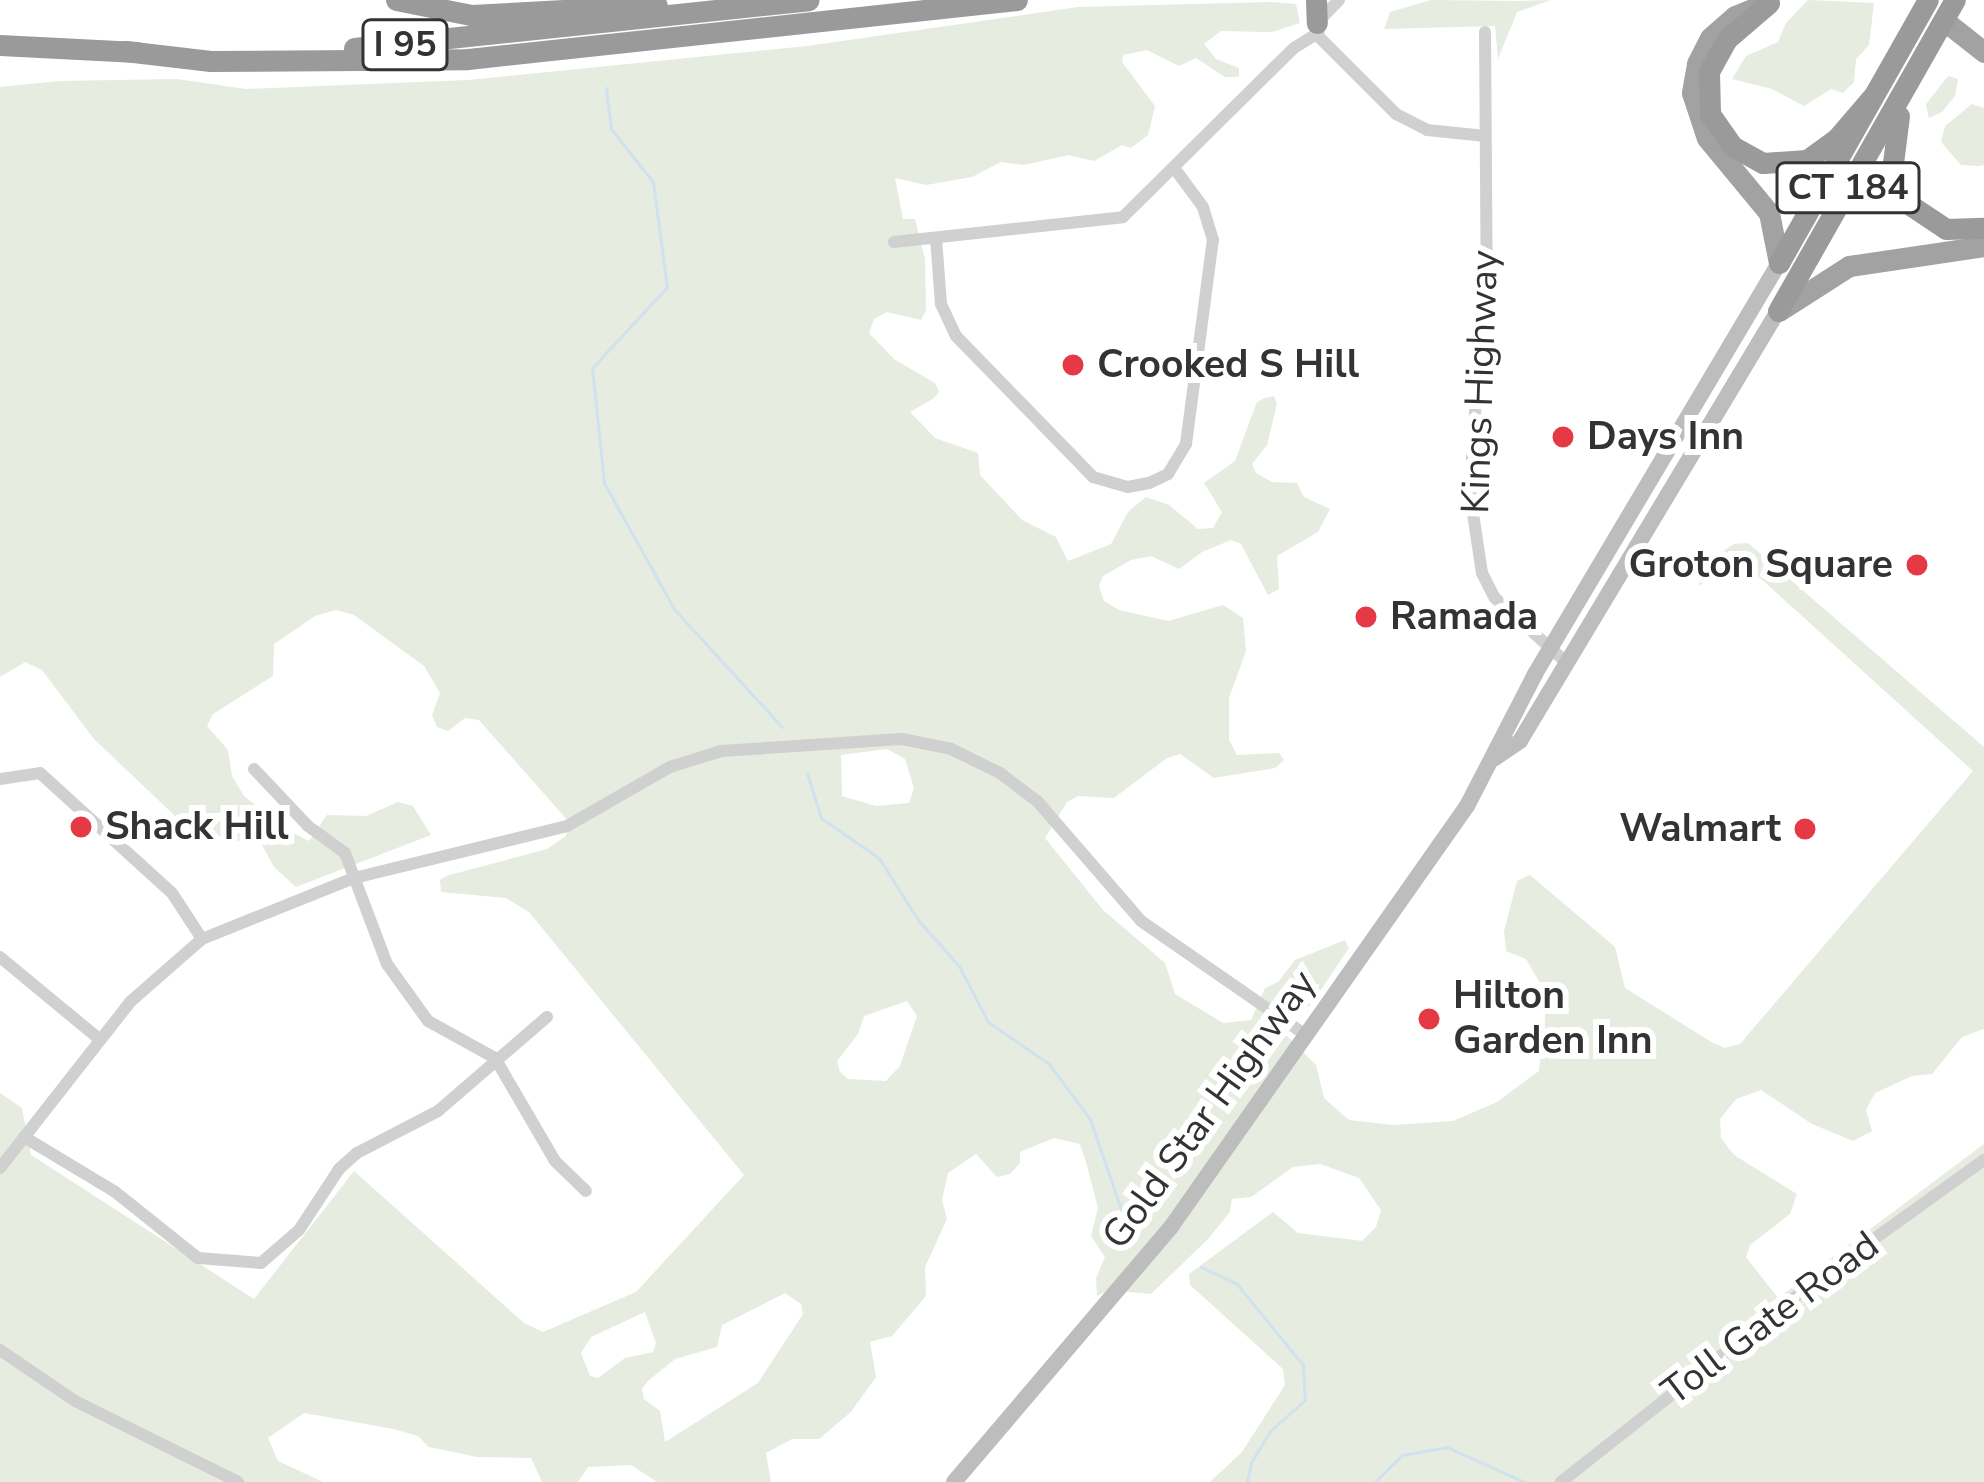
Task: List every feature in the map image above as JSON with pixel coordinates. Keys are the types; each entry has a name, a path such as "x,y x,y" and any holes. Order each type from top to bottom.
{"highway":[{"path":"396,0 471,15 706,0"},
{"name":"I 95","path":"0,45 125,52 377,47 808,0"},
{"path":"125,52 210,61 469,59 1017,0"},
{"path":"1316,0 1317,28"},
{"name":"CT 184","path":"1779,263 1928,0"},
{"path":"1954,0 1922,58 1893,139 1900,190 1916,213 1936,226 1960,232 1984,228"},
{"path":"1771,1 1727,39 1709,72 1709,110 1732,146 1763,163 1802,162 1838,138 1874,96"},
{"path":"1771,1 1738,15 1710,38 1698,60 1692,92 1705,134 1768,210 1779,263"},
{"path":"1951,26 1984,52"},
{"name":"CT 184","path":"1778,311 1922,58"},
{"path":"1778,311 1849,266 1984,246"}],"main road":[{"name":"Gold Star Highway","path":"1496,758 1498,741 1549,650 1779,263"},
{"name":"Gold Star Highway","path":"954,1482 1171,1227 1496,758 1520,741 1778,311"}],"street":[{"path":"894,242 1106,222 1136,208 1317,28 1339,0"},
{"path":"1317,28 1412,126 1486,136"},
{"name":"Kings Highway","path":"1485,32 1487,305 1472,440 1472,507 1490,589 1568,664"},
{"path":"936,238 941,304 956,336 1093,477 1128,487 1149,483 1168,474 1186,444 1213,240 1203,207 1174,170"},
{"path":"0,1168 99,1040 145,988 202,939 353,878 567,826 670,767 721,751 902,740 951,749 1000,773 1038,802 1141,921 1307,1036"},
{"path":"254,770 308,826 345,853 387,964 428,1021 495,1058 555,1160 586,1191"},
{"path":"0,779 40,773 172,893 202,939"},
{"path":"0,957 99,1040"},
{"path":"24,1138 114,1191 198,1258 261,1263 299,1230 339,1169 357,1153 438,1111 547,1017"},
{"name":"Toll Gate Road","path":"1561,1482 1810,1285 1984,1160"},
{"path":"0,1350 75,1401 238,1482"}],"shaded area":[{"path":"1431,0 1551,0 1517,12 1498,59 1495,26 1384,29 1390,12"},
{"path":"1808,0 1874,3 1869,45 1856,59 1854,82 1843,93 1831,89 1804,106 1772,89 1732,79 1746,56 1778,42 1786,23"},
{"path":"1271,2 1296,4 1300,23 1272,32 1221,31 1204,44 1216,59 1239,68 1239,77 1225,77 1196,58 1179,66 1147,50 1123,55 1122,62 1155,106 1148,135 1131,148 1122,145 1094,161 1069,155 1024,165 1001,162 972,177 926,185 895,178 903,219 915,219 925,259 926,311 921,320 887,312 874,319 869,333 894,359 935,383 939,392 934,398 910,412 935,438 978,453 980,475 1022,520 1056,537 1068,561 1111,544 1128,512 1146,497 1169,505 1198,529 1213,528 1222,512 1204,483 1235,461 1257,402 1274,396 1277,404 1267,445 1252,464 1256,473 1272,482 1297,483 1304,497 1330,509 1318,532 1277,556 1279,589 1268,595 1241,544 1231,540 1202,552 1179,569 1151,556 1131,560 1103,576 1099,586 1104,601 1119,610 1168,621 1223,605 1243,618 1246,651 1229,698 1229,740 1237,755 1279,753 1284,760 1275,768 1214,778 1180,754 1167,758 1114,798 1078,796 1067,802 1045,838 1103,910 1165,963 1175,994 1223,1023 1251,1020 1265,988 1278,982 1295,960 1345,940 1349,948 1310,1006 1258,1020 1258,1028 1259,1035 1287,1036 1316,1065 1324,1098 1349,1120 1393,1125 1453,1121 1497,1102 1539,1071 1545,1015 1540,983 1526,959 1506,951 1504,931 1517,881 1530,875 1615,947 1625,988 1713,1043 1725,1048 1740,1044 1973,771 1748,567 1732,563 1699,586 1701,573 1717,555 1734,544 1748,543 1984,747 1984,1029 1962,1037 1932,1074 1912,1076 1875,1093 1866,1110 1872,1131 1853,1141 1812,1124 1761,1090 1736,1099 1720,1119 1721,1138 1734,1155 1797,1194 1790,1214 1750,1245 1746,1257 1778,1298 1984,1144 1984,1482 1210,1482 1242,1452 1285,1385 1283,1369 1190,1285 1189,1274 1273,1212 1298,1233 1362,1241 1376,1227 1381,1210 1359,1178 1320,1164 1293,1167 1251,1197 1232,1199 1230,1212 1208,1239 1151,1294 1109,1290 1097,1296 1096,1278 1105,1257 1091,1236 1098,1208 1086,1162 1080,1144 1054,1138 1020,1152 1020,1163 1010,1174 997,1177 976,1154 948,1173 942,1200 947,1219 925,1267 926,1296 892,1336 870,1342 876,1377 851,1412 819,1439 792,1439 766,1453 771,1482 657,1482 631,1465 588,1467 578,1482 542,1482 531,1458 477,1457 429,1447 418,1436 394,1429 304,1413 268,1438 278,1461 323,1482 0,1482 0,1093 22,1108 31,1155 254,1299 354,1171 524,1323 543,1332 636,1292 744,1175 529,912 506,898 441,892 440,880 446,876 547,849 566,836 569,822 479,720 465,718 448,731 437,727 432,715 440,693 424,666 354,615 336,610 315,616 274,644 273,676 213,714 207,726 228,750 232,776 244,796 283,828 309,841 327,815 366,816 398,802 413,806 431,835 296,887 274,867 257,836 227,844 194,834 94,739 42,670 25,662 0,677 0,87 177,79 246,89 468,80 807,46 1078,7","holes":["887,749 905,759 914,788 909,803 876,806 842,796 841,755","907,1001 917,1016 900,1066 886,1081 848,1079 840,1072 837,1061 858,1034 864,1016","785,1293 801,1304 803,1314 758,1383 665,1442 660,1411 644,1399 642,1389 675,1359 717,1347 722,1325","645,1312 656,1343 653,1352 625,1358 598,1378 590,1376 581,1353 591,1337"]},
{"path":"1948,76 1958,79 1955,96 1942,112 1929,118 1926,104"},
{"path":"1972,104 1984,108 1984,165 1979,166 1961,165 1941,142 1945,126"}],"waterway":[{"path":"606,88 611,129 653,182 667,287 592,368 604,483 674,609 782,727"},
{"path":"807,773 821,818 879,858 918,920 959,966 988,1022 1049,1064 1090,1119 1130,1236"},
{"path":"1201,1267 1236,1283 1303,1365 1305,1400 1270,1431 1251,1463 1247,1482"},
{"path":"1375,1482 1402,1455 1447,1447 1524,1482"}],"place":[{"name":"Crooked S Hill","path":"1073,365"},
{"name":"Days Inn","path":"1563,437"},
{"name":"Groton Square","path":"1917,565"},
{"name":"Ramada","path":"1366,617"},
{"name":"Shack Hill","path":"81,827"},
{"name":"Walmart","path":"1805,829"},
{"name":"Hilton Garden Inn","path":"1429,1019"}]}
